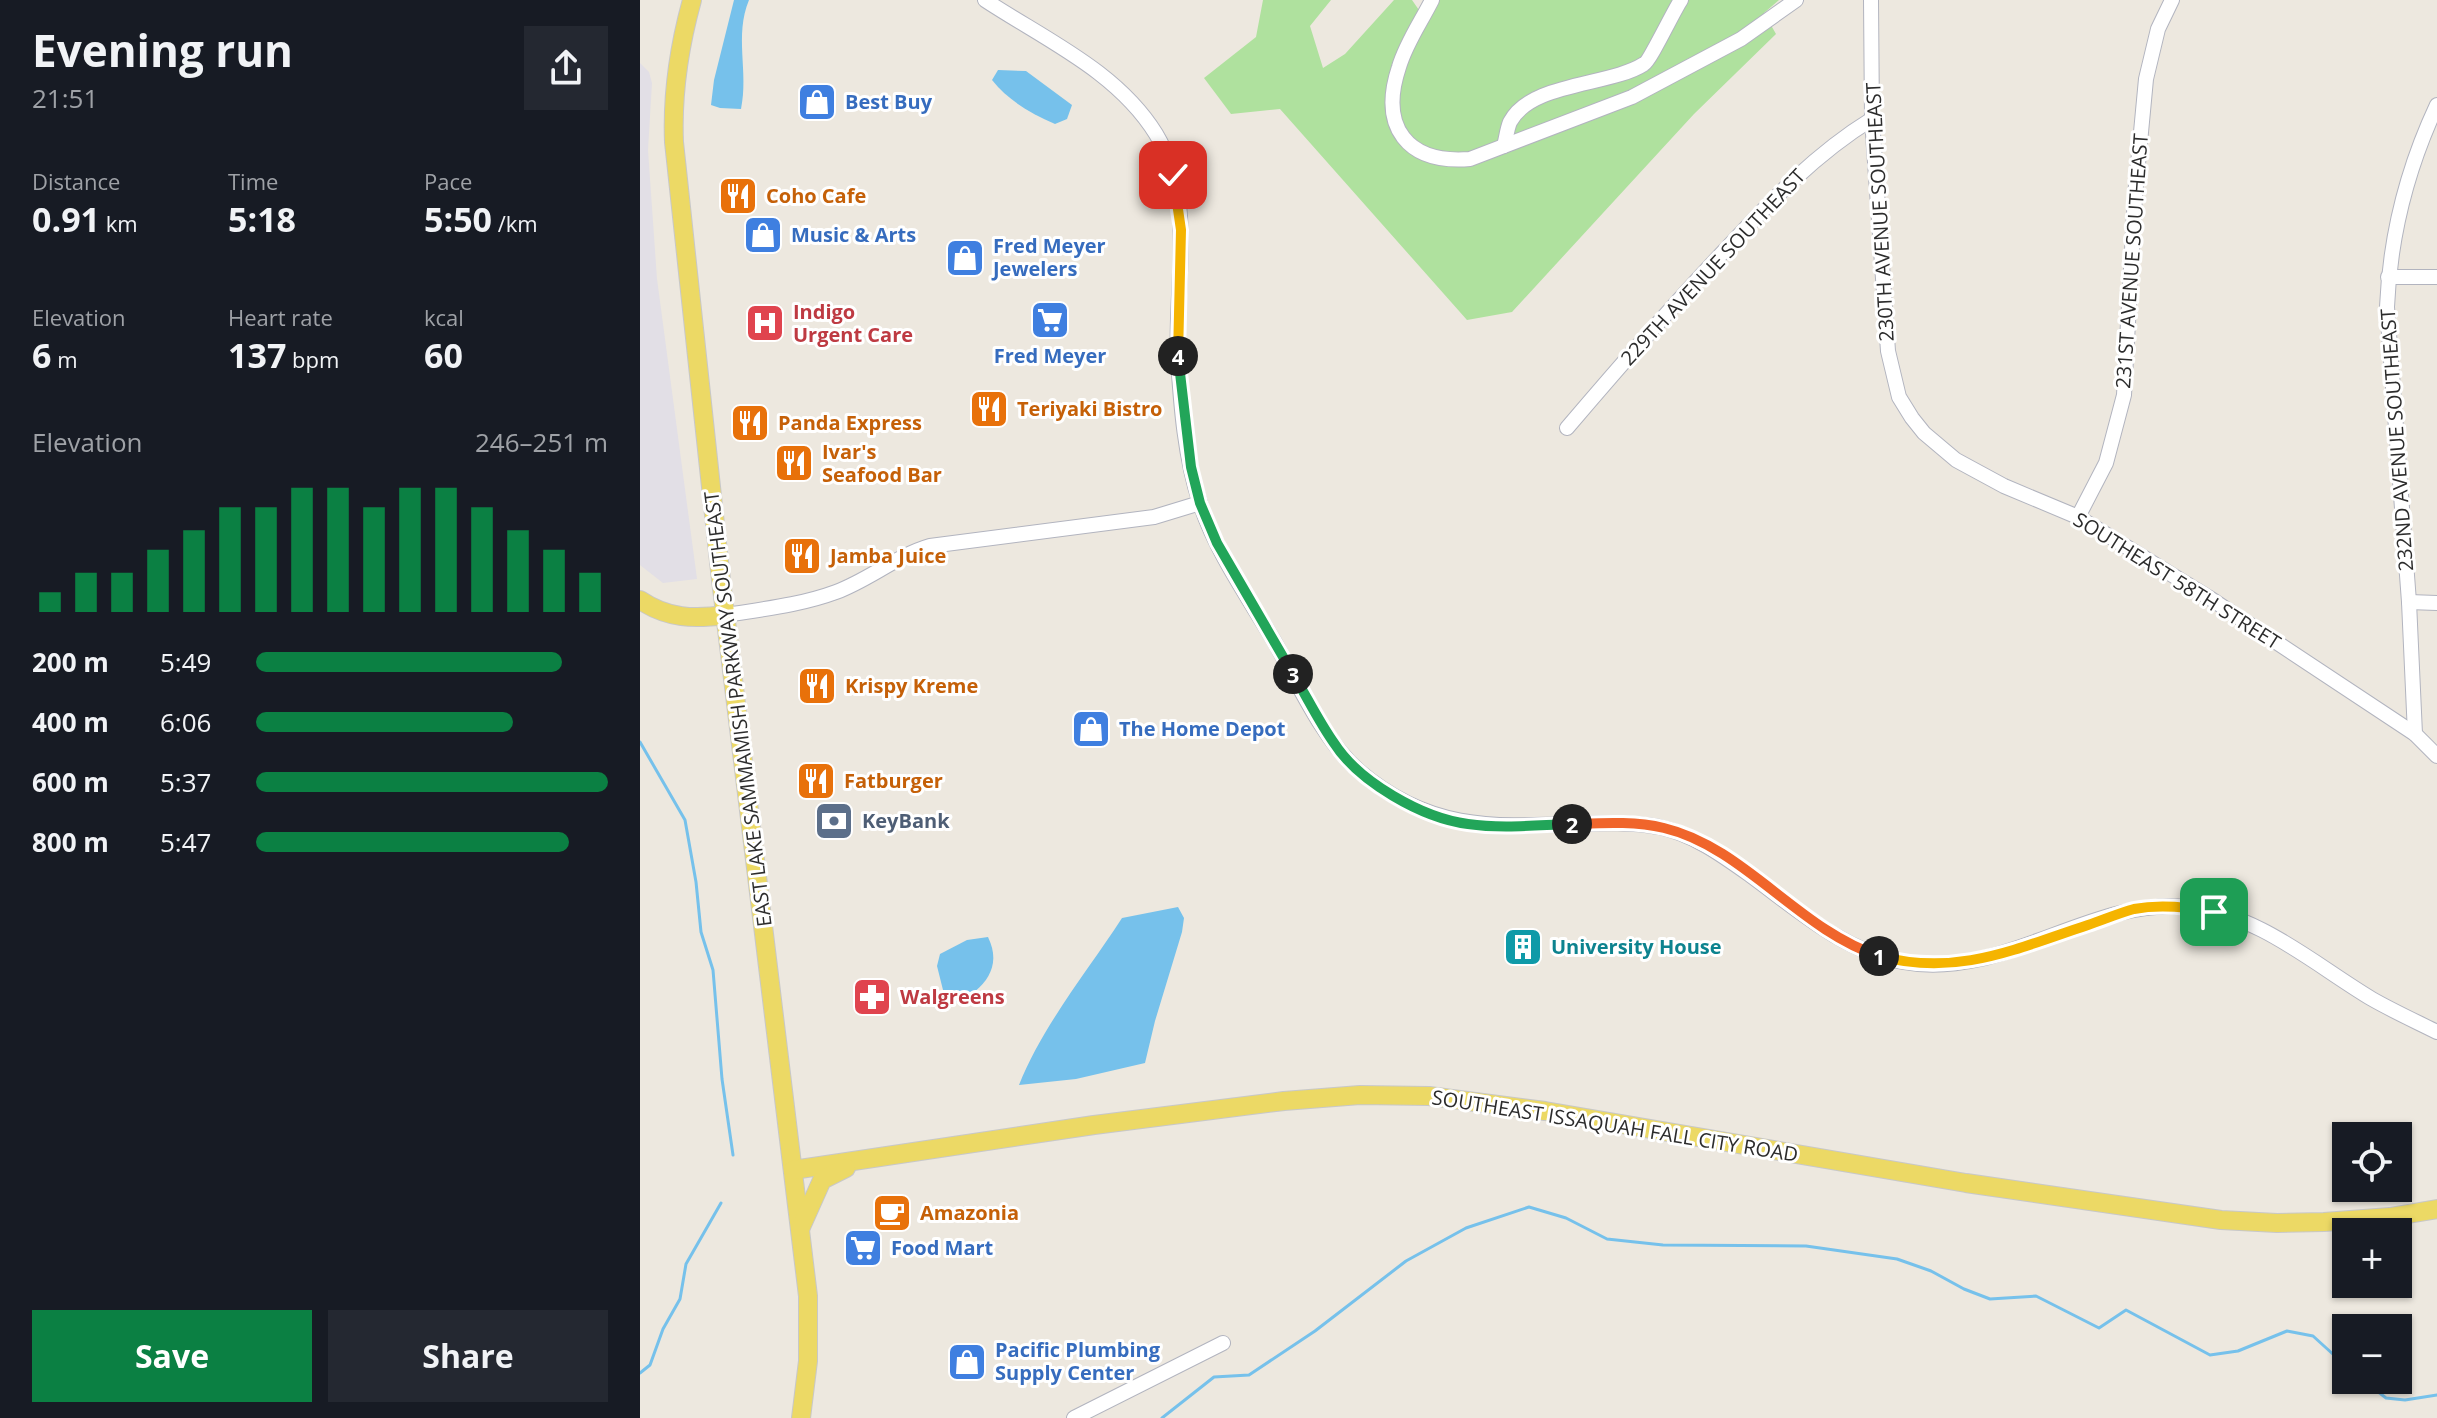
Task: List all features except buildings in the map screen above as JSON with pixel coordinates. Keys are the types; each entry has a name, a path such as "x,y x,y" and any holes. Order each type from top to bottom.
{"main road":[{"name":"EAST LAKE SAMMAMISH PARKWAY SOUTHEAST","path":"692,0 672,99 674,142 726,615 810,1318 801,1418"},
{"path":"640,600 675,616 695,619 726,615"},
{"name":"SOUTHEAST ISSAQUAH FALL CITY ROAD","path":"793,1170 1284,1101 1360,1095 1429,1096 1545,1111 1966,1183 2221,1220 2324,1222 2390,1217 2437,1209"},
{"path":"800,1230 822,1180 875,1157"}],"street":[{"path":"985,0 1106,78 1142,114 1167,157 1177,191 1181,230 1177,333 1180,385 1191,467 1200,503 1217,543 1334,745 1364,775 1394,796 1465,824 1500,827 1624,822 1684,834 1727,859 1838,939 1876,955 1904,962 1954,964 1983,959 2133,910 2171,906 2214,912 2276,937 2374,1000 2437,1032"},
{"path":"1432,0 1399,66 1393,98 1396,129 1415,148 1442,160 1470,159 1645,91 1741,39 1796,0"},
{"path":"1504,146 1511,122 1523,107 1569,86 1617,76 1647,63 1681,0"},
{"name":"230TH AVENUE SOUTHEAST","path":"1871,0 1872,119 1888,351 1899,397 1912,418"},
{"name":"231ST AVENUE SOUTHEAST","path":"2078,517 2106,463 2124,395 2135,196 2146,79 2158,29 2172,0"},
{"name":"232ND AVENUE SOUTHEAST","path":"2415,734 2409,602 2388,340 2388,277 2395,231 2410,170 2437,105"},
{"name":"229TH AVENUE SOUTHEAST","path":"1567,428 1652,329 1785,186 1836,143 1872,119"},
{"path":"2388,277 2437,277"},
{"name":"SOUTHEAST 58TH STREET","path":"1912,418 1941,448 1976,473 2078,517 2208,597 2415,734 2437,756"},
{"path":"726,615 812,600 839,592 904,556 930,546 1154,517 1200,503"},
{"path":"2409,602 2437,603"},
{"path":"1074,1418 1223,1343"}],"shaded area":[{"path":"640,63 649,72 652,83 648,150 657,279 697,579 663,583 640,565"}],"green space":[{"path":"1263,0 1331,0 1310,26 1323,68 1345,54 1394,0 1412,0 1421,13 1440,0 1779,0 1764,13 1776,34 1694,114 1512,312 1467,320 1280,109 1231,114 1204,78 1256,37"}],"water":[{"path":"734,0 749,0 743,27 741,109 711,105 714,80"},
{"path":"998,70 1026,71 1072,105 1067,119 1055,124 1020,106 992,80"},
{"path":"1178,907 1184,918 1182,932 1145,1063 1076,1079 1019,1085 1040,1041 1122,918"},
{"path":"988,937 992,948 992,968 983,984 958,1003 944,994 937,966 940,954 967,940"}],"waterway":[{"path":"640,742 685,820 701,932 713,970 722,1079 733,1155"},
{"path":"640,1373 650,1365 663,1329 680,1299 686,1264 721,1203"},
{"path":"1162,1418 1214,1377 1249,1375 1315,1331 1406,1261 1466,1228 1529,1207 1566,1218 1607,1239 1663,1245 1806,1246 1897,1259 1931,1271 1990,1299 2036,1296 2099,1328 2126,1310 2210,1355 2238,1351 2287,1331 2313,1336 2332,1353"},
{"path":"2381,1394 2386,1398 2405,1400 2437,1395"}],"place":[{"name":"Best Buy","path":"817,102"},
{"name":"Coho Cafe","path":"738,196"},
{"name":"Music & Arts","path":"763,235"},
{"name":"Fred Meyer Jewelers","path":"965,258"},
{"name":"Fred Meyer","path":"1050,320"},
{"name":"Indigo Urgent Care","path":"765,323"},
{"name":"Teriyaki Bistro","path":"989,409"},
{"name":"Panda Express","path":"750,423"},
{"name":"Ivar's Seafood Bar","path":"794,463"},
{"name":"Jamba Juice","path":"802,556"},
{"name":"Krispy Kreme","path":"817,686"},
{"name":"The Home Depot","path":"1091,729"},
{"name":"Fatburger","path":"816,781"},
{"name":"KeyBank","path":"834,821"},
{"name":"University House","path":"1523,947"},
{"name":"Walgreens","path":"872,997"},
{"name":"Amazonia","path":"892,1213"},
{"name":"Food Mart","path":"863,1248"},
{"name":"Pacific Plumbing Supply Center","path":"967,1362"}],"route":[{"path":"1173,175 1181,230 1177,333 1180,385 1191,467 1200,503 1217,543 1334,745 1364,775 1394,796 1465,824 1500,827 1624,822 1684,834 1727,859 1838,939 1876,955 1904,962 1954,964 1983,959 2133,910 2171,906 2214,912"}]}
